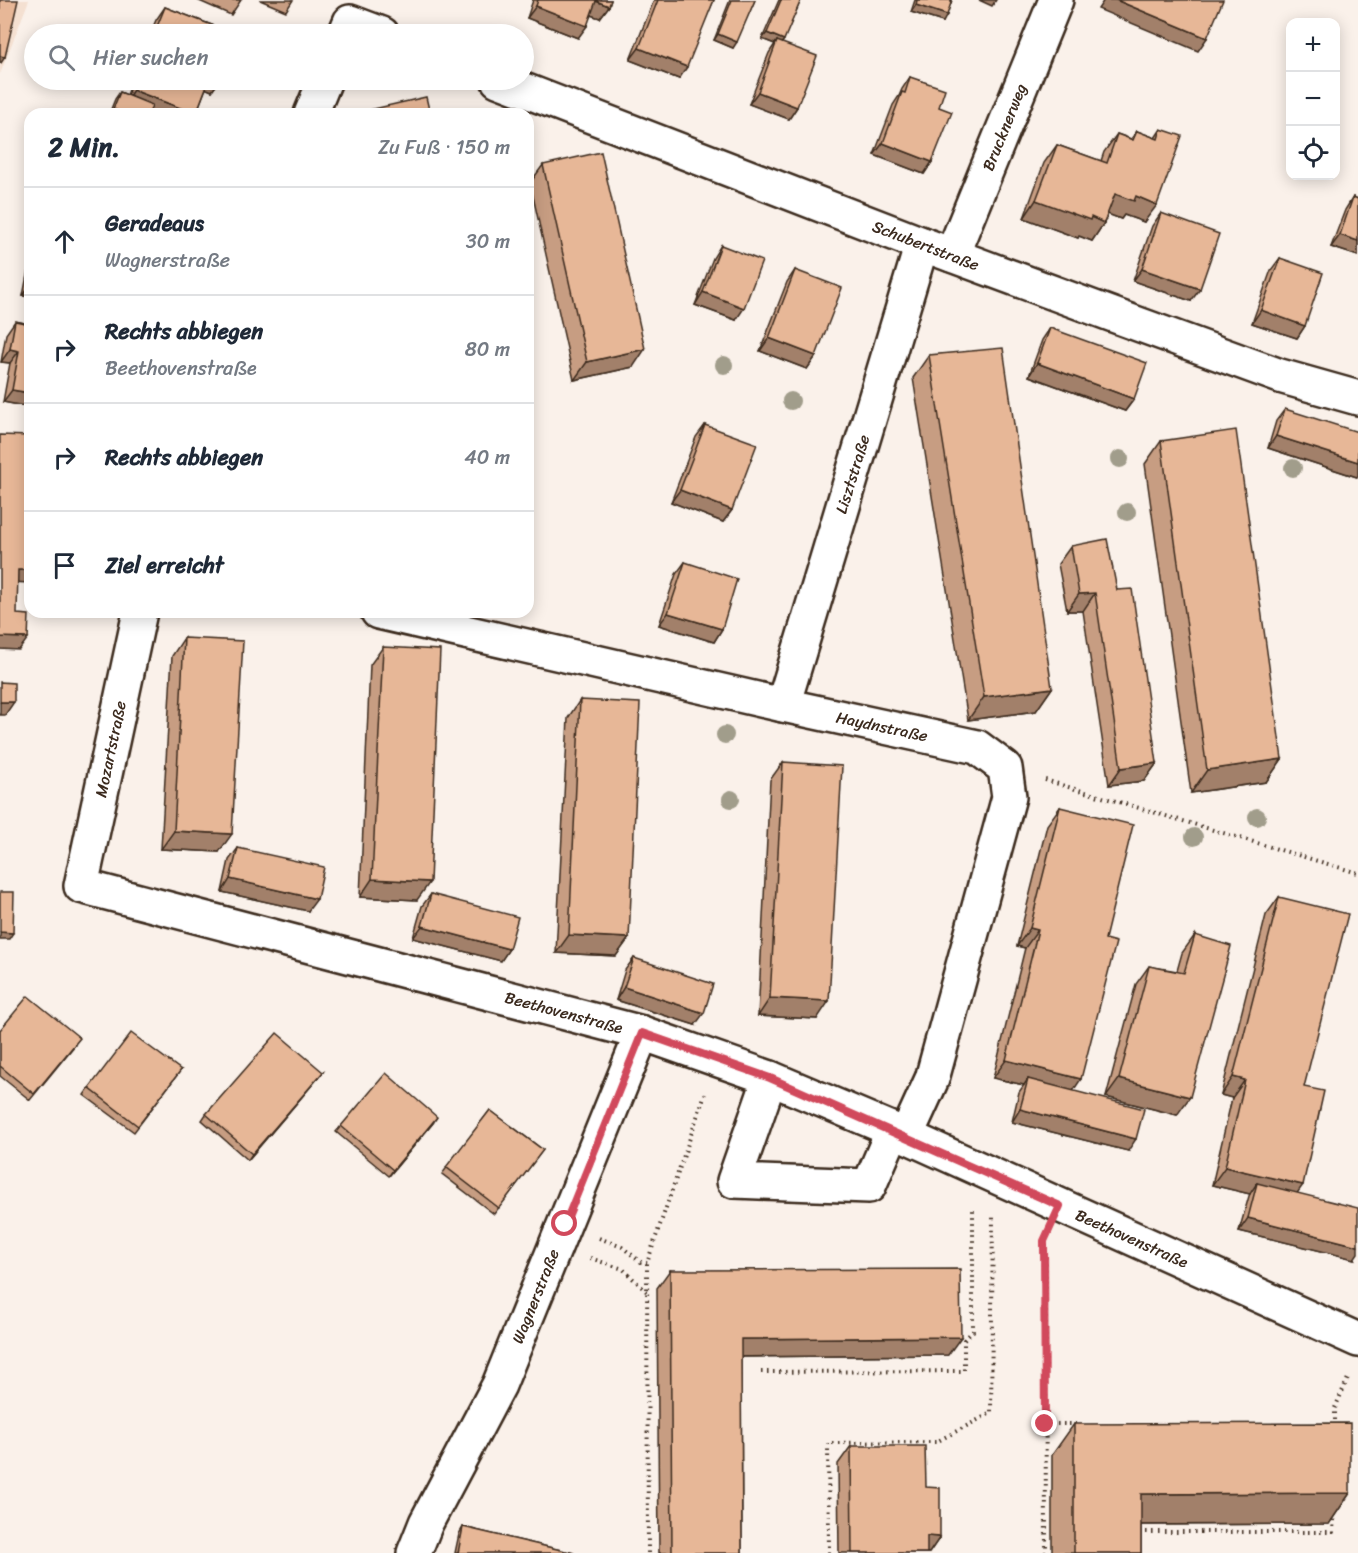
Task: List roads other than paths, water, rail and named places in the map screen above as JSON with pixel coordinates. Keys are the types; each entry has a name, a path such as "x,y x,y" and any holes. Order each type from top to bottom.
{"street":[{"name":"Brucknerweg","path":"952,255 1056,0"},
{"path":"314,108 322,90"},
{"name":"Schubertstraße","path":"524,90 922,244 1280,376 1358,398"},
{"name":"Lisztstraße","path":"783,705 922,244"},
{"name":"Mozartstraße","path":"81,886 139,618"},
{"name":"Haydnstraße","path":"404,618 977,747 1005,768 1009,797 932,1079 899,1133"},
{"name":"Beethovenstraße","path":"81,886 642,1033 770,1078 899,1133 1358,1340"},
{"name":"Wagnerstraße","path":"414,1553 426,1523 499,1385 642,1033"},
{"path":"770,1078 734,1181 869,1186 899,1133"}]}
